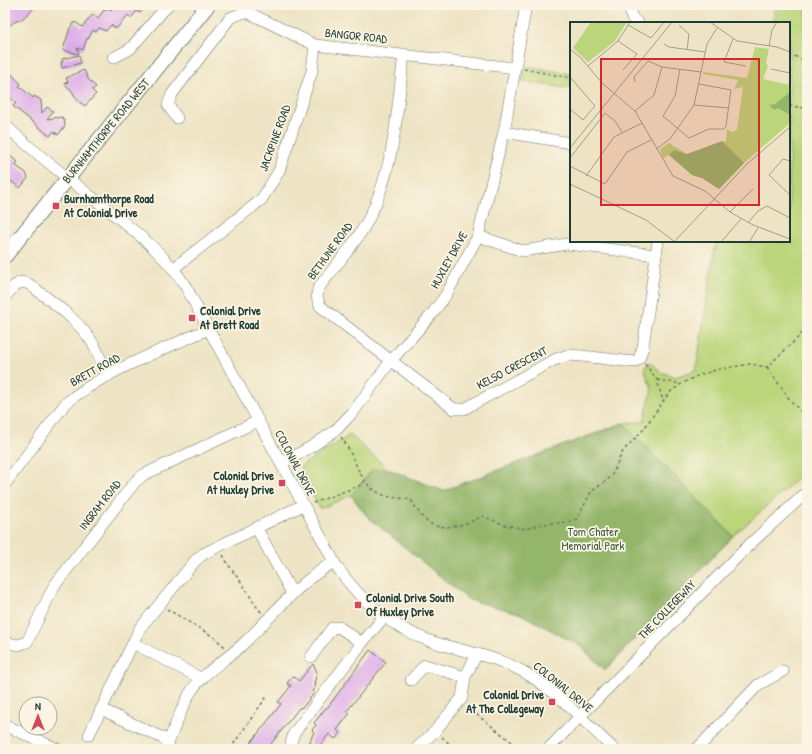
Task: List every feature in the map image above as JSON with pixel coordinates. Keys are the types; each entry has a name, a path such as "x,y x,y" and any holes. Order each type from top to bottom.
{"main road":[{"name":"BURNHAMTHORPE ROAD WEST","path":"5,256 208,5"}],"street":[{"path":"113,58 130,49 168,5"},
{"name":"HUXLEY DRIVE","path":"281,464 336,430 354,411 390,362 432,314 446,295 478,236 504,132 526,5"},
{"path":"631,5 630,15 636,22"},
{"name":"BANGOR ROAD","path":"177,118 168,105 172,94 230,18 242,13 249,13 315,45 404,54 514,68"},
{"name":"JACKPINE ROAD","path":"174,268 260,200 272,184 279,171 312,71 315,45"},
{"name":"BETHUNE ROAD","path":"390,362 320,306 317,297 318,289 349,250 368,221 382,191 392,148 404,54"},
{"name":"COLONIAL DRIVE","path":"5,125 130,228 174,268 334,562 356,592 384,617 418,636 508,664 533,678 581,717 614,749"},
{"path":"504,132 570,142"},
{"path":"478,236 523,251 567,244 656,255"},
{"path":"639,359 643,348 658,242"},
{"path":"5,297 14,286 21,282 29,284 74,319 94,346 108,376"},
{"name":"BRETT ROAD","path":"5,484 65,404 83,390 108,376 208,328"},
{"name":"KELSO CRESCENT","path":"390,362 454,409 464,409 554,360 568,355 634,362 639,359"},
{"name":"INGRAM ROAD","path":"5,642 18,646 27,642 54,586 135,482 143,475 258,421"},
{"name":"THE COLLEGEWAY","path":"548,749 750,544 807,492"},
{"path":"89,735 140,628 195,561 203,554 303,505"},
{"path":"257,528 292,593"},
{"path":"102,709 168,745 192,691 202,679 268,621 292,593 319,570 334,562"},
{"path":"291,743 294,733 362,643 384,617"},
{"path":"311,657 332,628 339,627 362,643"},
{"path":"133,643 202,679"},
{"path":"416,749 435,731 460,701 465,677 477,654"},
{"path":"411,680 425,665 465,677"},
{"path":"697,749 758,685 782,671"},
{"path":"5,725 58,749"}],"path":[{"path":"790,54 807,61"},
{"path":"514,68 570,78"},
{"path":"790,106 807,108"},
{"path":"767,367 807,329"},
{"path":"639,359 647,365 657,380 663,401"},
{"path":"336,430 349,447 364,482 386,496 411,500 419,514 432,524 443,526 468,524 483,516 505,525 525,529 542,524 569,522 577,519 591,492 611,477 623,451 643,430 669,393 680,384 698,375 720,369 750,364 767,367 790,400 807,418"},
{"path":"657,380 680,384"},
{"path":"303,505 316,503 359,486 364,482"},
{"path":"219,546 228,564 242,583 251,601 268,621"},
{"path":"159,604 185,621 214,637 232,654"},
{"path":"231,749 267,696"},
{"path":"460,701 521,749"},
{"path":"435,731 456,749"}],"green space":[{"name":"Tom Chater Memorial Park","path":"776,5 807,5 807,470 733,536 605,670 579,645 519,613 468,599 367,516 351,495 320,509 300,469 301,466 350,435 388,469 443,491 623,423 644,422 652,388 644,369 649,362 661,372 675,377 696,370 716,242 790,242 790,22 772,22"},
{"path":"525,66 570,74 570,89 522,81"},
{"path":"623,423 733,536 605,670 579,645 519,613 469,600 367,516 351,495 373,469 388,469 443,491"}],"building":[{"path":"5,5 37,5 22,19 14,22 5,29"},
{"path":"116,5 142,5 144,8 140,13 137,11 131,18 128,15 116,29 111,25 106,31 99,28 96,32 93,30 88,39 87,38 83,50 77,48 79,54 63,50 70,28 75,22 82,27 93,14 98,18 104,10 108,8 111,10"},
{"path":"79,55 81,63 62,68 62,59"},
{"path":"5,67 21,84 19,86 33,98 34,96 41,100 42,113 47,107 53,111 47,119 62,117 64,119 65,126 58,135 54,131 50,136 13,106 16,103 5,93"},
{"path":"84,70 88,79 96,87 92,90 96,94 85,106 78,101 65,83 68,82 66,78"},
{"path":"5,152 18,162 15,165 26,173 28,178 20,188 5,177"},
{"path":"370,650 386,662 347,711 350,713 337,730 341,733 335,739 329,734 317,749 313,749 310,741 314,732 312,730 316,725 314,723 328,707"},
{"path":"313,664 317,672 314,684 316,686 312,691 314,693 303,707 299,708 267,749 246,749 281,704 278,702 291,686 287,683 293,676 299,681"}],"place":[{"name":"Burnhamthorpe Road At Colonial Drive","path":"56,206"},
{"name":"Colonial Drive At Brett Road","path":"192,318"},
{"name":"Colonial Drive At Huxley Drive","path":"282,483"},
{"name":"Colonial Drive South Of Huxley Drive","path":"358,605"},
{"name":"Colonial Drive At The Collegeway","path":"552,702"}]}
